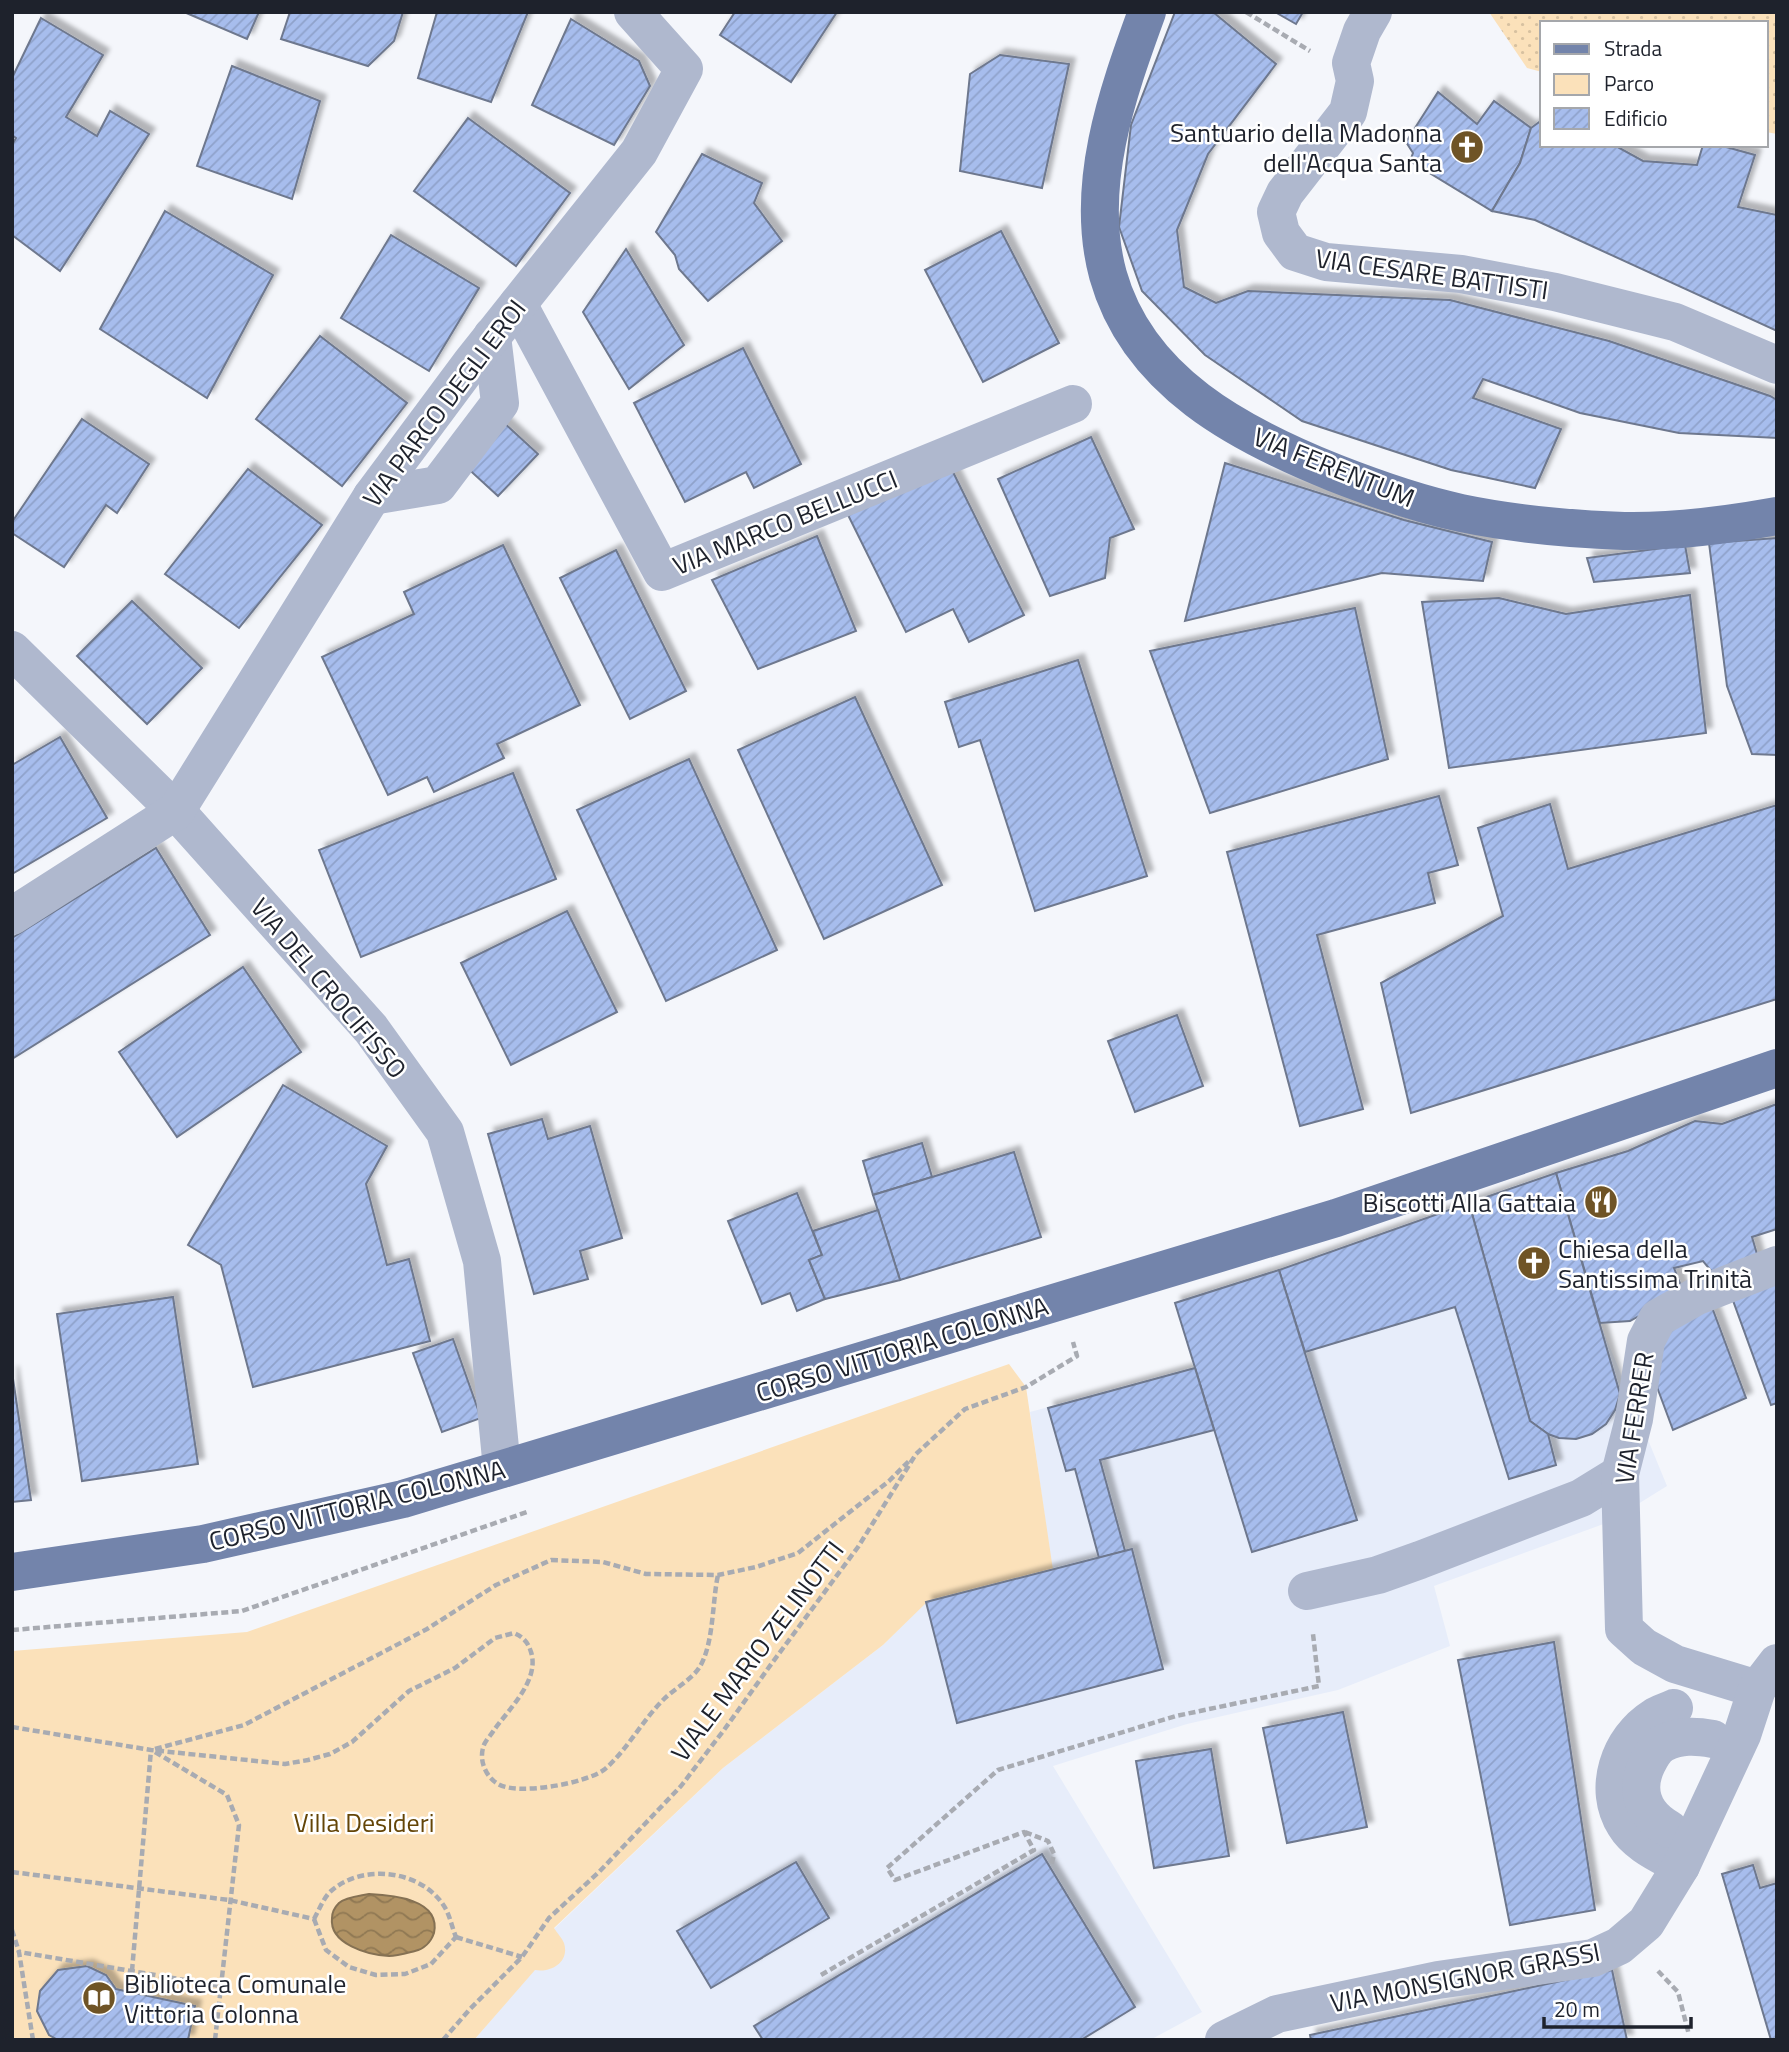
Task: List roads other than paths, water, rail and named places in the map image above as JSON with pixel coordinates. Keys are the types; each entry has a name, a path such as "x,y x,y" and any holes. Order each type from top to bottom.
{"main road":[{"name":"VIA FERENTUM","path":"1147,12 1124,75 1107,143 1101,205 1103,248 1117,302 1128,322 1153,360 1194,398 1226,421 1287,454 1382,491 1464,514 1543,526 1626,531 1703,527 1777,516"},
{"name":"CORSO VITTORIA COLONNA","path":"12,1572 251,1535 404,1499 1336,1218 1777,1068"}],"street":[{"name":"VIA PARCO DEGLI EROI","path":"176,811 372,496 492,336 639,152 684,69 633,12"},
{"name":"VIA CESARE BATTISTI","path":"1373,12 1362,31 1351,63 1355,80 1348,112 1285,193 1276,212 1281,233 1295,252 1326,262 1461,274 1555,292 1675,322 1777,365"},
{"name":"VIA MARCO BELLUCCI","path":"518,304 663,572 1073,404"},
{"name":"VIA DEL CROCIFISSO","path":"12,650 176,811 371,1029 445,1132 482,1261 502,1469"},
{"path":"12,916 176,811"},
{"name":"VIA FERRER","path":"1767,1676 1675,1664 1644,1647 1624,1629 1620,1474 1634,1419 1646,1341 1658,1318 1697,1296 1777,1265"},
{"path":"1307,1591 1378,1574 1420,1560 1581,1498 1620,1474"},
{"name":"VIA MONSIGNOR GRASSI","path":"1224,2040 1281,2027 1438,1980 1593,1958 1619,1946 1646,1923 1687,1854 1767,1676"},
{"path":"1674,1708 1654,1717 1626,1748 1617,1766 1614,1786 1616,1806 1625,1825 1638,1840 1687,1854"},
{"path":"1687,1854 1652,1818 1643,1804 1640,1789 1644,1771 1652,1755 1662,1744 1695,1736 1713,1739"}],"water":[{"path":"369,1894 402,1898 423,1906 434,1922 434,1933 429,1942 418,1950 389,1956 361,1950 343,1941 333,1927 334,1910 345,1899"}],"place":[{"name":"Santuario della Madonna dell'Acqua Santa","path":"1467,147"},
{"name":"Biscotti Alla Gattaia","path":"1601,1202"},
{"name":"Chiesa della Santissima Trinità","path":"1534,1263"},
{"name":"Biblioteca Comunale Vittoria Colonna","path":"99,1998"}],"park label":[{"name":"Villa Desideri","path":"364,1822"}]}
